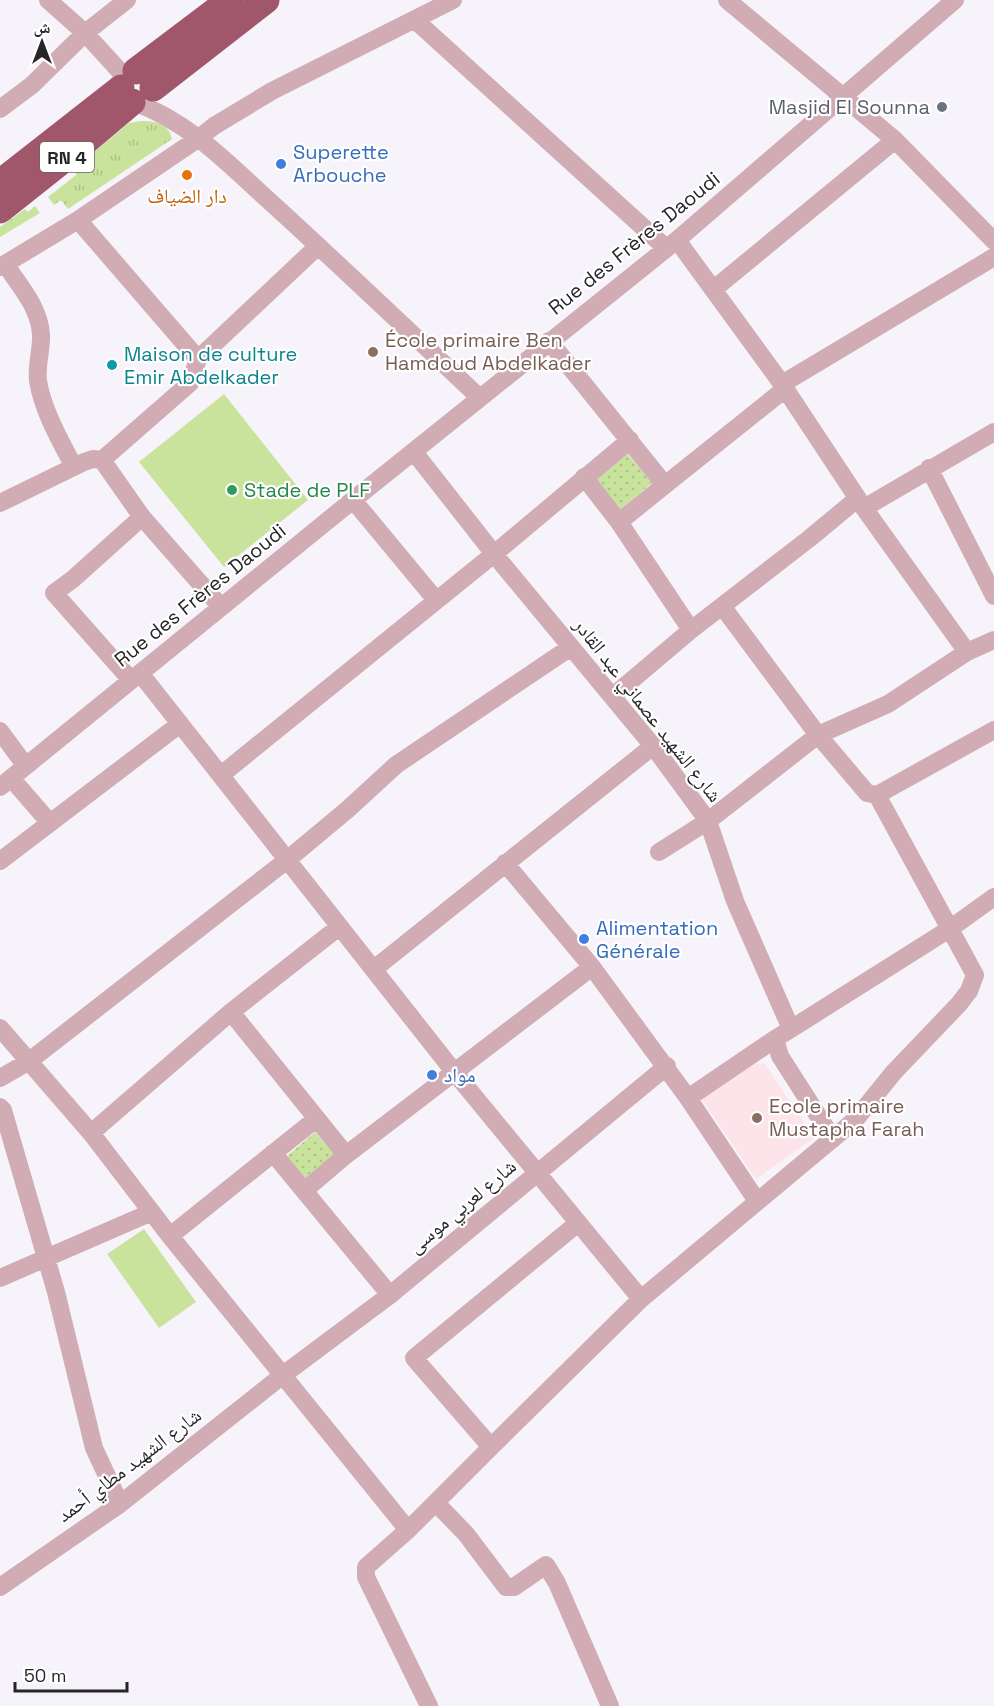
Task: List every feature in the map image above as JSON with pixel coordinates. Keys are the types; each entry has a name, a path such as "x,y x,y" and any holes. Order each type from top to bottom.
{"highway":[{"name":"RN 4","path":"7,185 68,156 230,0"},
{"name":"RN 4","path":"7,185 136,89 266,0"}],"street":[{"path":"48,0 85,33 136,89 199,138 480,398"},
{"path":"0,109 32,85 85,33 127,0"},
{"path":"74,467 55,432 38,382 41,334 39,318 32,303 2,266 78,220 214,126 272,91 453,0"},
{"path":"727,0 895,140 994,241"},
{"name":"Rue des Frères Daoudi","path":"5,783 671,244 955,0"},
{"path":"415,20 671,244 714,289 860,503 967,652"},
{"path":"714,289 895,140"},
{"path":"78,220 198,359"},
{"path":"2,497 93,459 102,460 190,383 198,359 318,246"},
{"path":"619,522 783,387 994,257"},
{"path":"549,341 665,485"},
{"path":"613,696 691,630 810,538 860,503 994,432"},
{"path":"220,775 494,555 630,440"},
{"name":"شارع الشهيد عصماني عبد القادر","path":"414,452 494,555 653,746 708,821 735,901 791,1029"},
{"path":"102,460 142,517 221,607"},
{"path":"929,468 994,596"},
{"path":"584,477 619,522 691,630"},
{"path":"353,500 436,600"},
{"path":"142,517 73,579 54,593 180,724 455,1073 641,1299"},
{"path":"429,1706 366,1577 366,1566 436,1503 641,1299 855,1120 894,1072 959,1004 969,991 975,975 877,795 867,792 818,735 722,606"},
{"path":"659,852 708,821 818,735 888,704 967,652 994,640"},
{"path":"0,1078 28,1062 287,860 396,765 571,647"},
{"path":"0,861 180,724"},
{"path":"877,795 994,730"},
{"path":"0,731 25,765"},
{"path":"374,969 653,746"},
{"path":"5,783 50,823"},
{"path":"505,863 592,967 667,1066 757,1200"},
{"path":"688,1098 775,1039 951,928 994,897"},
{"path":"91,1133 231,1012 339,927"},
{"path":"305,1190 346,1155 592,967"},
{"path":"231,1012 346,1155"},
{"path":"0,1028 91,1133 170,1236 408,1530"},
{"path":"775,1039 780,1056 833,1139"},
{"name":"شارع لعربي موسى","path":"283,1375 390,1295 667,1066"},
{"path":"0,1107 3,1110 73,1356 94,1448 120,1504"},
{"path":"170,1236 316,1119"},
{"path":"273,1153 390,1295"},
{"path":"0,1278 152,1212"},
{"path":"491,1446 414,1358 578,1223"},
{"name":"شارع الشهيد مطاي أحمد","path":"0,1587 120,1504 283,1375"},
{"path":"436,1503 466,1534 506,1587 514,1587 546,1565 557,1583 610,1706"}],"shaded area":[{"name":"Ecole primaire Mustapha Farah","path":"753,1063 765,1064 814,1138 756,1179 701,1098"}],"green space":[{"path":"156,122 165,126 172,139 68,209 61,200 54,205 48,197 76,175 76,167 129,123"},
{"path":"35,206 40,213 0,237 0,227 25,209 28,212"},
{"path":"224,394 308,500 224,567 139,462"},
{"path":"625,451 652,483 620,510 593,477"},
{"path":"315,1132 334,1154 304,1179 286,1157"},
{"path":"144,1229 196,1302 159,1328 107,1254"}],"place":[{"name":"Masjid El Sounna","path":"942,107"},
{"name":"Superette Arbouche","path":"281,164"},
{"name":"دار الضياف","path":"187,175"},
{"name":"École primaire Ben Hamdoud Abdelkader","path":"373,352"},
{"name":"Maison de culture Emir Abdelkader","path":"112,365"},
{"name":"Stade de PLF","path":"232,490"},
{"name":"Alimentation Générale","path":"584,939"},
{"name":"مواد","path":"432,1075"},
{"name":"Ecole primaire Mustapha Farah","path":"757,1118"}]}
